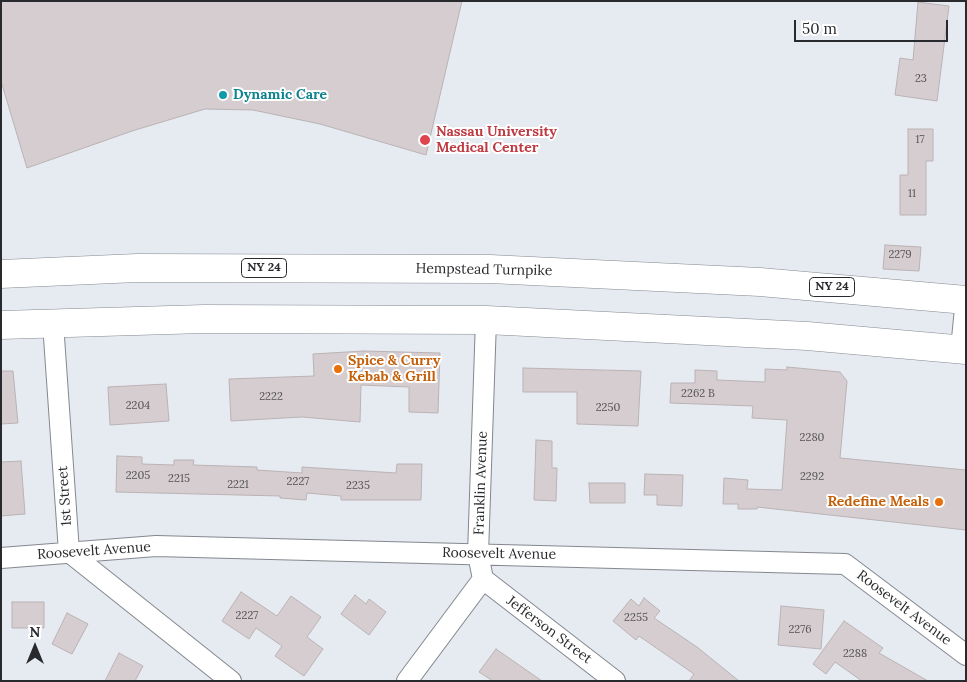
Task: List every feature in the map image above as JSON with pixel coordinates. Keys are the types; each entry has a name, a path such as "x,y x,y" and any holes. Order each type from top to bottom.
{"main road":[{"name":"Hempstead Turnpike","path":"1,274 137,268 490,268 769,282 966,299"},
{"path":"1,325 204,319 486,320 807,336 963,349"}],"street":[{"path":"963,349 966,299"},
{"name":"Franklin Avenue","path":"483,579 478,554 486,320"},
{"name":"1st Street","path":"52,323 69,552"},
{"name":"Roosevelt Avenue","path":"1,558 156,546 845,564 966,655"},
{"path":"69,552 230,681"},
{"path":"407,681 483,579"},
{"name":"Jefferson Street","path":"483,579 615,681"}],"building":[{"name":"Dynamic Care","path":"1,1 462,1 426,155 320,124 253,110 205,109 132,131 27,168 1,81"},
{"path":"918,2 949,6 937,101 895,95 900,58 913,60"},
{"path":"908,129 933,129 933,161 926,161 926,215 900,215 900,175 908,175"},
{"path":"885,245 921,247 919,271 883,269"},
{"path":"364,351 440,353 438,413 409,412 409,387 361,385 360,422 302,417 231,421 229,379 314,376 313,354"},
{"path":"787,367 840,372 847,381 840,458 966,470 966,530 757,507 757,509 738,509 738,504 723,504 724,478 748,480 747,489 782,490 787,420 752,418 753,406 670,403 671,383 695,383 695,370 717,371 717,380 765,382 765,369 787,370"},
{"path":"523,368 641,371 638,426 577,424 577,392 523,392"},
{"path":"1,371 13,371 18,423 1,424"},
{"path":"166,384 169,421 110,425 108,387"},
{"path":"536,440 552,441 552,468 557,468 556,501 534,500"},
{"path":"117,456 142,457 142,464 174,465 174,460 194,460 193,465 257,467 257,470 302,473 302,467 396,473 397,464 422,464 421,500 341,500 341,496 307,493 306,500 280,498 280,496 116,492"},
{"path":"21,461 25,514 1,516 1,462"},
{"path":"645,474 683,475 682,506 657,505 657,495 644,495"},
{"path":"589,483 625,483 625,503 590,503"},
{"path":"241,592 277,616 291,596 321,617 307,637 323,649 304,676 275,656 282,646 256,628 249,639 222,621"},
{"path":"355,595 366,604 369,599 386,612 369,635 341,614"},
{"path":"644,598 660,611 654,618 697,647 739,681 689,681 694,674 639,636 636,640 613,621 631,599 639,606"},
{"path":"12,602 44,602 44,628 12,628"},
{"path":"781,606 824,610 821,649 778,645"},
{"path":"67,613 88,624 72,654 52,644"},
{"path":"844,621 883,648 879,653 928,681 862,681 835,662 826,674 813,664"},
{"path":"496,649 542,681 493,681 479,672"},
{"path":"119,653 143,666 135,681 105,681"}],"place":[{"name":"Dynamic Care","path":"223,95"},
{"name":"Nassau University Medical Center","path":"425,140"},
{"name":"Spice & Curry Kebab & Grill","path":"338,369"},
{"name":"Redefine Meals","path":"939,502"}]}
